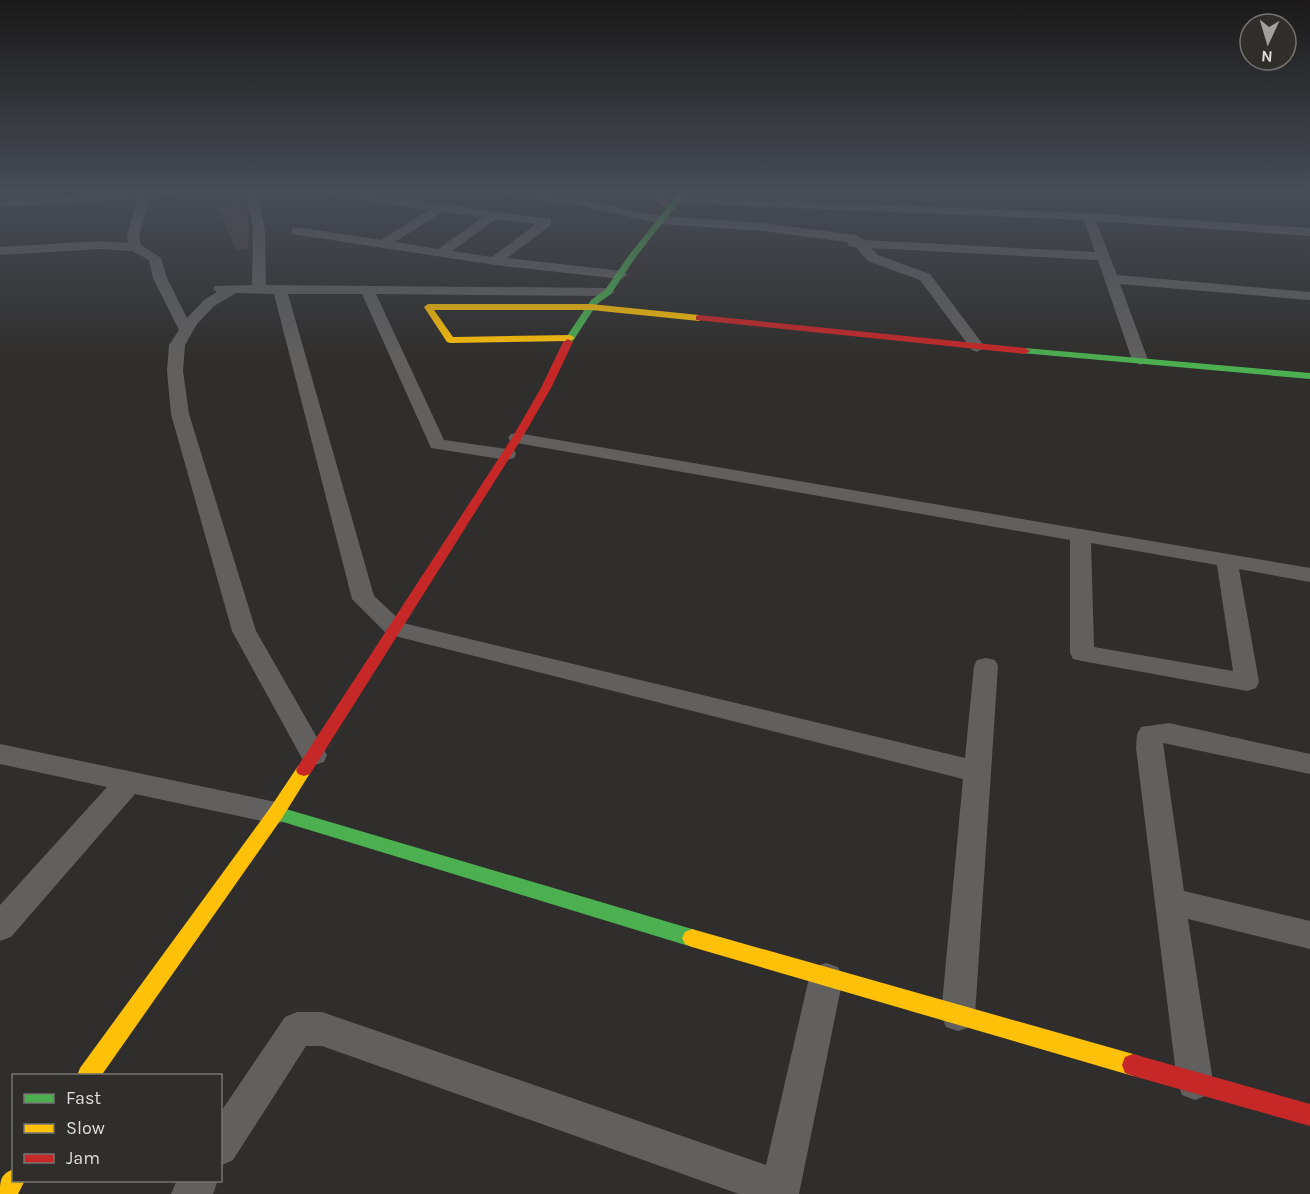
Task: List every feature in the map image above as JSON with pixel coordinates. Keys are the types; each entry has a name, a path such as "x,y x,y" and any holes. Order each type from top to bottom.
{"street":[{"path":"0,251 38,249"},
{"path":"138,249 155,258 160,278 186,330"},
{"path":"259,289 261,249"},
{"path":"413,249 495,261 621,275"},
{"path":"440,253 446,249"},
{"path":"495,261 511,249"},
{"path":"89,1074 276,813 512,446 546,388 570,338 594,302 608,292 638,249"},
{"path":"865,249 873,258 925,277 977,347"},
{"path":"966,249 1102,256"},
{"path":"1100,249 1140,360"},
{"path":"1110,279 1310,296"},
{"path":"210,289 608,292"},
{"path":"233,289 209,303 186,330 177,345 175,371 180,414 244,630 314,755"},
{"path":"280,289 363,599 395,629 978,772"},
{"path":"367,290 436,444 512,446 1080,535 1310,575"},
{"path":"570,338 450,340 428,307 591,307 977,347 1310,376"},
{"path":"1080,535 1082,653 1247,682 1227,560"},
{"path":"958,1015 987,666"},
{"path":"1195,1082 1149,748 1150,734 1169,733 1310,764"},
{"path":"0,754 276,813 826,978 1310,1115"},
{"path":"0,927 129,781"},
{"path":"1170,901 1310,935"},
{"path":"222,1144 297,1029 322,1029 779,1191 826,978"},
{"path":"3,1194 12,1182"},
{"path":"30,1182 40,1194"}],"traffic: fast":[{"path":"568,342 594,302 608,292 639,249"},
{"path":"1025,351 1310,376"},
{"path":"276,813 692,938"}],"traffic: slow":[{"path":"570,338 450,340 428,307 591,307 699,318"},
{"path":"89,1074 276,813 304,770"},
{"path":"692,938 1133,1065"},
{"path":"3,1194 12,1182"}],"traffic: jam":[{"path":"699,318 1025,351"},
{"path":"304,770 517,438 546,388 568,342"},
{"path":"1133,1065 1310,1115"}]}
